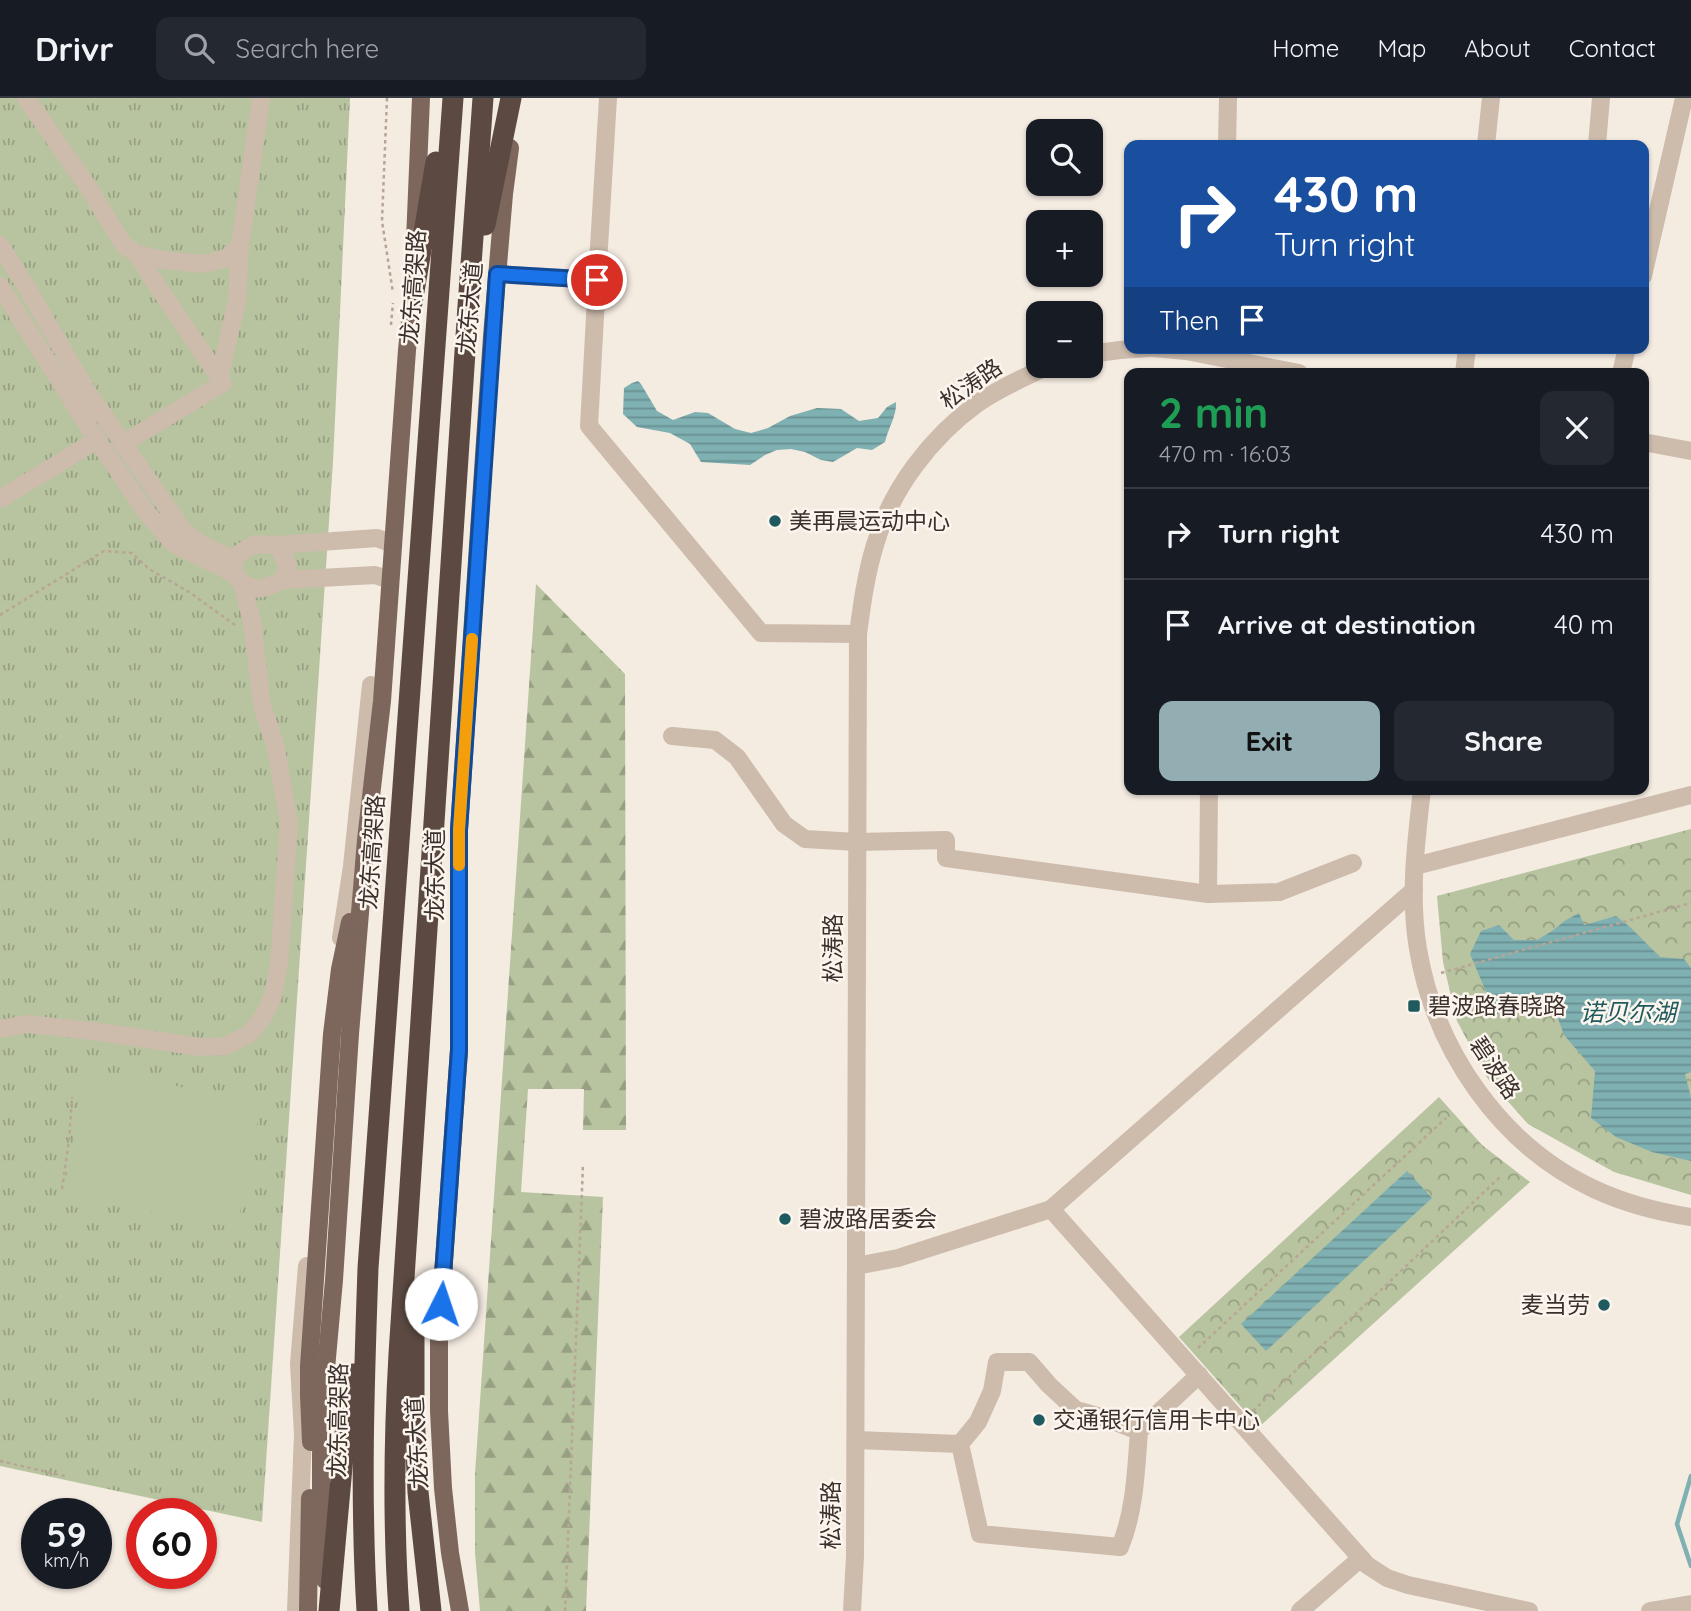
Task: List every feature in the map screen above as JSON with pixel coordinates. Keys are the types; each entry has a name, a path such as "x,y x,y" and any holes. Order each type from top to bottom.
{"highway":[{"path":"412,303 447,98"},
{"name":"龙东高架路","path":"368,1611 363,1514 363,1434 368,1268 453,98"},
{"path":"398,1611 394,1513 395,1434 483,98"},
{"path":"468,306 514,98"},
{"path":"414,1119 414,1412 418,1492 431,1611"},
{"path":"328,1611 345,1434 368,1268"}],"main road":[{"path":"328,1611 321,1519 323,1402 340,1209 350,1034 366,840 382,701 412,303 421,98"},
{"name":"龙东大道","path":"460,1611 443,1488 439,1330 459,1050 459,830 497,274 514,98"},
{"path":"308,1611 311,1449 309,1366 332,1034 340,969 366,840"}],"street":[{"path":"26,98 86,184 124,246 137,254 202,264 225,259 240,246"},
{"path":"219,378 237,301 240,246 261,98"},
{"path":"608,98 589,426 761,633 858,634"},
{"path":"1227,140 1228,98"},
{"path":"1487,140 1491,98"},
{"path":"1597,140 1601,98"},
{"path":"1649,250 1684,98"},
{"path":"0,245 86,390 183,530 258,590 283,580 375,575 390,580"},
{"path":"122,444 223,383 137,254"},
{"path":"497,274 597,280"},
{"path":"0,286 6,309 147,513 174,544 236,572"},
{"path":"1103,352 1124,349"},
{"path":"1188,354 1269,368"},
{"name":"松涛路","path":"852,1611 856,1440 858,634 864,587 875,543 892,503 915,466 946,431 978,404 1026,376"},
{"path":"0,499 97,440"},
{"path":"1649,443 1691,451"},
{"path":"0,1029 28,1024 201,1047 226,1046 249,1034 264,1016 273,996 279,963 289,822 275,744 262,706 253,627 236,572 244,549 256,544 377,538 393,544"},
{"path":"277,545 288,566 283,580"},
{"path":"253,627 265,589"},
{"path":"296,1611 303,1434 300,1350 326,1033 352,866 371,685"},
{"path":"672,736 715,740 737,757 784,824 805,839 857,842 946,840 946,858 1208,894 1279,892 1353,863"},
{"path":"1208,894 1209,795"},
{"name":"碧波路","path":"1421,795 1414,890 1418,947 1424,977 1443,1030 1461,1066 1489,1107 1509,1129 1562,1171 1594,1189 1636,1205 1691,1217"},
{"path":"1415,866 1691,796"},
{"path":"856,1266 908,1255 1051,1209 1414,890"},
{"path":"1051,1209 1367,1565 1387,1578 1408,1586 1529,1611"},
{"path":"960,1444 978,1422 992,1391 997,1362 1029,1362 1076,1410 1139,1431"},
{"path":"960,1444 980,1534 1120,1547 1127,1530 1139,1431 1199,1375"},
{"path":"856,1440 960,1444"},
{"path":"1300,1611 1361,1558"},
{"path":"1650,1611 1691,1604"}],"path":[{"path":"387,98 382,221 394,293 391,334"},
{"path":"0,615 104,551 132,553 149,569 189,592 243,633 253,627"},
{"path":"1424,977 1691,903"},
{"path":"62,1189 72,1097"},
{"path":"1185,1360 1446,1118"},
{"path":"565,1611 583,1165"},
{"path":"1241,1422 1500,1177"},
{"path":"0,1461 65,1476"}],"green space":[{"path":"0,98 350,98 333,462 262,1522 217,1512 217,1498 150,1498 0,1466"},
{"path":"536,584 625,674 626,1130 583,1130 584,1089 528,1089 521,1192 603,1197 586,1611 480,1611 475,1553 475,1474"},
{"path":"1691,829 1691,1195 1614,1172 1528,1124 1488,1079 1457,1021 1443,962 1437,896"},
{"path":"86,1068 261,1103 237,1228 63,1196"},
{"path":"1439,1097 1482,1145 1530,1182 1259,1427 1179,1337"}],"water":[{"path":"638,381 657,411 673,420 695,412 708,413 735,429 751,433 817,408 841,409 859,421 878,418 887,407 896,402 896,407 885,442 872,450 857,448 833,462 791,449 777,450 750,465 701,462 690,444 670,433 637,427 623,414 624,388"},
{"name":"诺贝尔湖","path":"1579,913 1584,925 1616,916 1660,957 1684,959 1691,968 1691,1072 1685,1074 1691,1098 1691,1161 1652,1152 1616,1137 1591,1118 1595,1071 1564,1035 1555,1010 1521,998 1496,1015 1470,954 1481,931 1499,925 1514,940 1537,940"},
{"path":"1407,1171 1432,1198 1266,1351 1241,1324"}],"waterway":[{"path":"1691,1476 1677,1524 1691,1566"}],"slow traffic":[{"path":"459,865 472,639"}],"place":[{"name":"美再晨运动中心","path":"775,521"},
{"name":"碧波路春晓路","path":"1414,1006"},
{"name":"碧波路居委会","path":"785,1219"},
{"name":"麦当劳","path":"1604,1305"},
{"name":"交通银行信用卡中心","path":"1039,1420"}],"route":[{"path":"441,1304 459,1050 459,830 497,274 597,280"}]}
